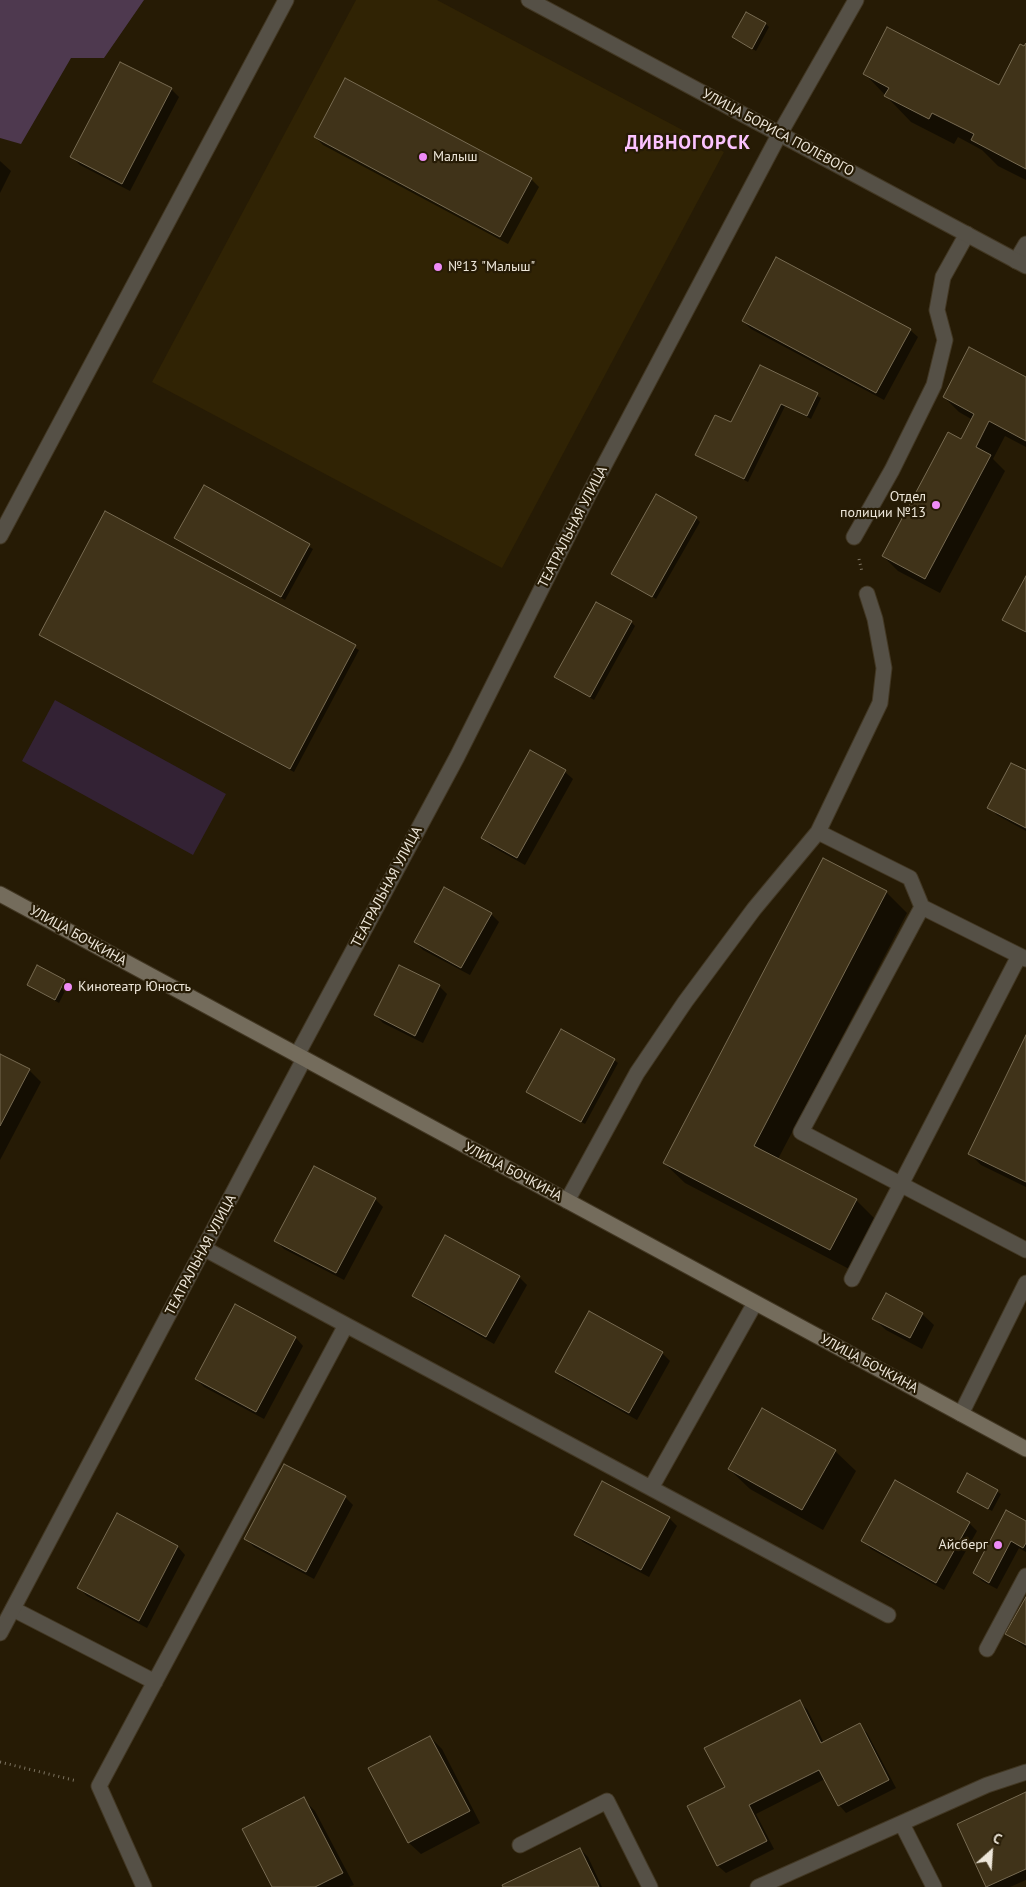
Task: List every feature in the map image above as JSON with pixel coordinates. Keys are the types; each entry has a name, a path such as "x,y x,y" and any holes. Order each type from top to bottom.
{"main road":[{"name":"УЛИЦА БОЧКИНА","path":"0,894 1026,1449"}],"street":[{"path":"0,536 286,0"},
{"name":"УЛИЦА БОРИСА ПОЛЕВОГО","path":"529,0 1021,264"},
{"name":"ТЕАТРАЛЬНАЯ УЛИЦА","path":"0,1633 205,1249 300,1057 590,494 779,135 856,0"},
{"path":"854,536 892,470 934,385 945,340 937,310 943,277 967,234"},
{"path":"1021,264 1026,244"},
{"path":"567,1201 637,1073 754,908 818,832 880,703 884,668 875,619 867,594"},
{"path":"818,832 910,878 922,906 1023,958 852,1279"},
{"path":"922,906 801,1132 1026,1249"},
{"path":"205,1249 888,1615"},
{"path":"961,1414 1026,1283"},
{"path":"651,1488 755,1303"},
{"path":"144,1887 99,1786 346,1325"},
{"path":"987,1649 1026,1576"},
{"path":"13,1609 155,1682"},
{"path":"758,1887 988,1785 1026,1772"},
{"path":"520,1846 607,1802 650,1887"},
{"path":"902,1824 934,1887"}],"path":[{"path":"854,536 867,594"},
{"path":"0,1762 99,1786"}],"shaded area":[{"path":"0,0 144,0 104,58 71,58 21,144 0,138"},
{"name":"№13 \"Малыш\"","path":"356,0 437,0 724,152 502,568 152,382"},
{"path":"55,700 226,794 193,855 22,761"}],"building":[{"path":"746,12 766,23 752,49 732,37"},
{"path":"887,27 999,85 1020,44 1024,46 1026,43 1026,169 971,140 974,134 932,113 929,119 884,96 889,88 863,74"},
{"path":"120,62 172,88 122,184 70,157"},
{"name":"Малыш","path":"345,78 532,178 500,237 314,137"},
{"path":"776,257 911,329 876,393 742,321"},
{"name":"Отдел полиции №13","path":"969,347 1026,377 1026,441 989,421 976,447 991,455 925,579 882,556 948,432 961,439 974,414 943,397"},
{"path":"760,365 818,393 807,416 781,404 744,479 695,455 715,415 731,422"},
{"path":"204,485 310,544 281,597 174,538"},
{"path":"656,494 697,517 652,597 611,574"},
{"path":"105,511 356,645 290,769 39,635"},
{"path":"1026,576 1026,632 1002,620"},
{"path":"596,602 632,621 590,697 554,677"},
{"path":"530,750 566,770 517,858 481,838"},
{"path":"1011,763 1026,770 1026,828 987,808"},
{"path":"823,858 887,891 754,1146 857,1199 830,1250 663,1163"},
{"path":"444,887 492,913 461,968 414,942"},
{"path":"37,965 65,980 55,1000 27,985"},
{"path":"399,965 440,985 415,1036 374,1015"},
{"path":"561,1029 615,1059 581,1122 526,1092"},
{"path":"1026,1035 1026,1182 968,1154"},
{"path":"0,1054 30,1069 0,1126"},
{"path":"314,1166 376,1198 336,1273 274,1241"},
{"path":"445,1235 520,1276 486,1337 412,1296"},
{"path":"886,1293 923,1313 910,1338 872,1319"},
{"path":"235,1304 296,1337 256,1412 195,1379"},
{"path":"589,1311 663,1352 629,1413 555,1372"},
{"path":"762,1408 836,1450 802,1510 728,1469"},
{"path":"284,1464 346,1496 306,1572 244,1539"},
{"path":"967,1473 998,1490 988,1509 957,1492"},
{"path":"895,1480 970,1522 936,1583 861,1541"},
{"path":"602,1481 670,1517 641,1570 574,1535"},
{"name":"Айсберг","path":"1006,1510 1026,1521 1026,1543 1023,1548 1011,1541 989,1583 973,1573"},
{"path":"117,1513 178,1546 139,1621 77,1588"},
{"path":"1026,1597 1026,1645 1005,1634"},
{"path":"800,1700 821,1743 860,1723 889,1780 838,1806 819,1770 749,1805 767,1841 717,1866 687,1806 725,1787 704,1748"},
{"path":"430,1736 470,1811 408,1843 368,1768"},
{"path":"1026,1792 1026,1869 986,1887 957,1824"},
{"path":"304,1797 343,1873 315,1887 272,1887 242,1829"},
{"path":"580,1848 599,1887 503,1887 502,1885"}],"place":[{"name":"Малыш","path":"423,157"},
{"name":"№13 \"Малыш\"","path":"438,267"},
{"name":"Отдел полиции №13","path":"936,505"},
{"name":"Кинотеатр Юность","path":"68,987"},
{"name":"Айсберг","path":"998,1545"}],"district":[{"name":"ДИВНОГОРСК","path":"688,144"}]}
